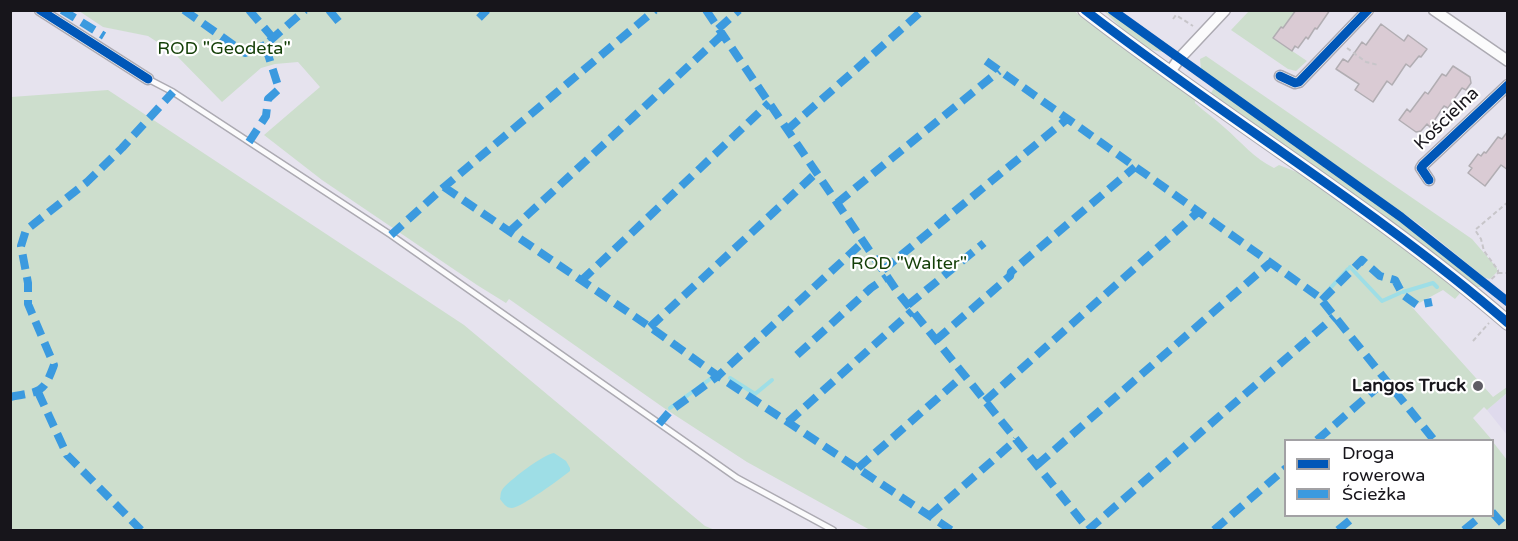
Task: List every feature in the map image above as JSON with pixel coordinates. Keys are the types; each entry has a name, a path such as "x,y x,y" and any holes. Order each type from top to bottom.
{"street":[{"path":"40,10 148,79"},
{"path":"1085,10 1392,231 1508,323"},
{"path":"1170,72 1179,59 1225,10"},
{"path":"1280,76 1295,83 1299,82 1368,10"},
{"path":"1434,10 1508,61"},
{"name":"Kościelna","path":"1429,180 1421,168 1422,165 1508,85"}],"lane":[{"path":"148,79 173,92 391,235 737,478 833,531"}],"path":[{"path":"10,14 13,10"},
{"path":"1173,19 1176,15 1193,26"},
{"path":"1343,46 1366,62 1378,65"},
{"path":"1498,273 1498,268 1484,251 1481,239 1475,230 1508,202"},
{"path":"1486,284 1498,273 1508,273"},
{"path":"1473,341 1493,319"}],"shaded area":[{"path":"1507,393 1507,435 1487,410"}],"green space":[{"name":"ROD \"Walter\"","path":"79,11 1074,11 1195,98 1195,103 1260,160 1274,168 1279,165 1299,173 1358,214 1461,292 1455,299 1443,290 1412,307 1493,397 1507,387 1507,393 1487,410 1484,407 1473,418 1491,439 1284,439 1284,517 1494,517 1494,443 1507,460 1507,530 870,530 747,462 664,408 509,299 506,303 477,285 322,180 264,135 320,87 298,62 261,68 222,102 174,53 148,36 103,27"},
{"path":"1107,11 1164,52 1155,51 1139,43 1105,12"},
{"path":"1249,11 1299,11 1283,28 1281,27 1273,38 1307,61 1296,71 1288,69 1231,30"},
{"path":"1206,56 1472,239 1497,268 1497,272 1490,279 1485,278 1420,225 1205,73 1201,69 1200,59"},
{"path":"1214,88 1404,223 1486,287 1475,287 1413,237 1211,93"},
{"path":"108,90 464,325 705,526 715,530 11,530 11,97"}],"water":[{"path":"554,453 566,461 570,471 524,503 512,508 505,505 500,499 501,491 518,475"}],"building":[{"path":"1296,10 1330,10 1308,39 1306,37 1298,48 1295,46 1292,51 1273,38"},
{"path":"1381,24 1404,41 1408,35 1427,49 1410,67 1406,64 1392,85 1387,81 1373,102 1355,90 1359,84 1336,69 1343,59 1348,62 1362,42 1366,45"},
{"path":"1453,66 1470,77 1471,83 1466,90 1462,88 1448,108 1444,106 1430,127 1427,124 1421,131 1416,132 1399,120 1407,109 1410,112 1425,92 1428,94 1442,74 1446,76"},
{"path":"1508,131 1508,170 1501,165 1485,186 1468,173 1472,168 1469,166 1478,154 1481,156 1484,152 1486,153 1498,137 1502,139"}],"waterway":[{"path":"1350,267 1382,301 1400,293"},
{"path":"1324,295 1348,269"},
{"path":"1403,292 1433,283 1437,287"},
{"path":"670,408 713,377"},
{"path":"730,378 755,394 772,380"}],"marked path":[{"path":"62,10 104,36"},
{"path":"184,10 245,53 265,45"},
{"path":"249,10 273,38"},
{"path":"249,142 266,116 268,99 279,89 265,45 305,10"},
{"path":"329,10 343,27"},
{"path":"479,18 487,10"},
{"path":"391,235 444,187 655,10"},
{"path":"706,10 899,294 1089,530"},
{"path":"718,29 739,10"},
{"path":"787,130 923,10"},
{"path":"509,232 722,35"},
{"path":"986,61 1319,297 1433,439"},
{"path":"837,203 999,71"},
{"path":"10,397 39,390 47,382 54,365 28,304 28,283 21,246 26,230 87,182 122,148 173,92"},
{"path":"581,281 769,103"},
{"path":"883,270 1067,119"},
{"path":"936,340 1010,276 1011,272 1135,167"},
{"path":"650,327 816,173"},
{"path":"444,187 718,376 951,530"},
{"path":"985,401 1198,212"},
{"path":"659,424 670,411 718,376 863,242"},
{"path":"908,305 984,243"},
{"path":"1322,300 1362,260 1380,276 1395,280 1403,295 1417,305 1432,302"},
{"path":"1037,465 1270,263"},
{"path":"797,355 871,288 887,277"},
{"path":"788,422 912,311"},
{"path":"1088,530 1334,317"},
{"path":"858,468 964,375"},
{"path":"1318,439 1385,381"},
{"path":"38,392 67,455 141,530"},
{"path":"929,516 1016,440"},
{"path":"1214,530 1284,470"},
{"path":"1494,514 1508,530"},
{"path":"1338,530 1354,517"},
{"path":"1464,530 1480,517"}],"cycle path":[{"path":"40,10 148,79"},
{"path":"1085,10 1405,241 1508,323"},
{"path":"1112,10 1401,217 1508,302"},
{"path":"1280,76 1295,83 1299,82 1368,10"},
{"path":"1429,180 1421,168 1423,165 1508,85"}],"place":[{"name":"Langos Truck","path":"1478,386"}],"park label":[{"name":"ROD \"Geodeta\"","path":"224,49"}]}
